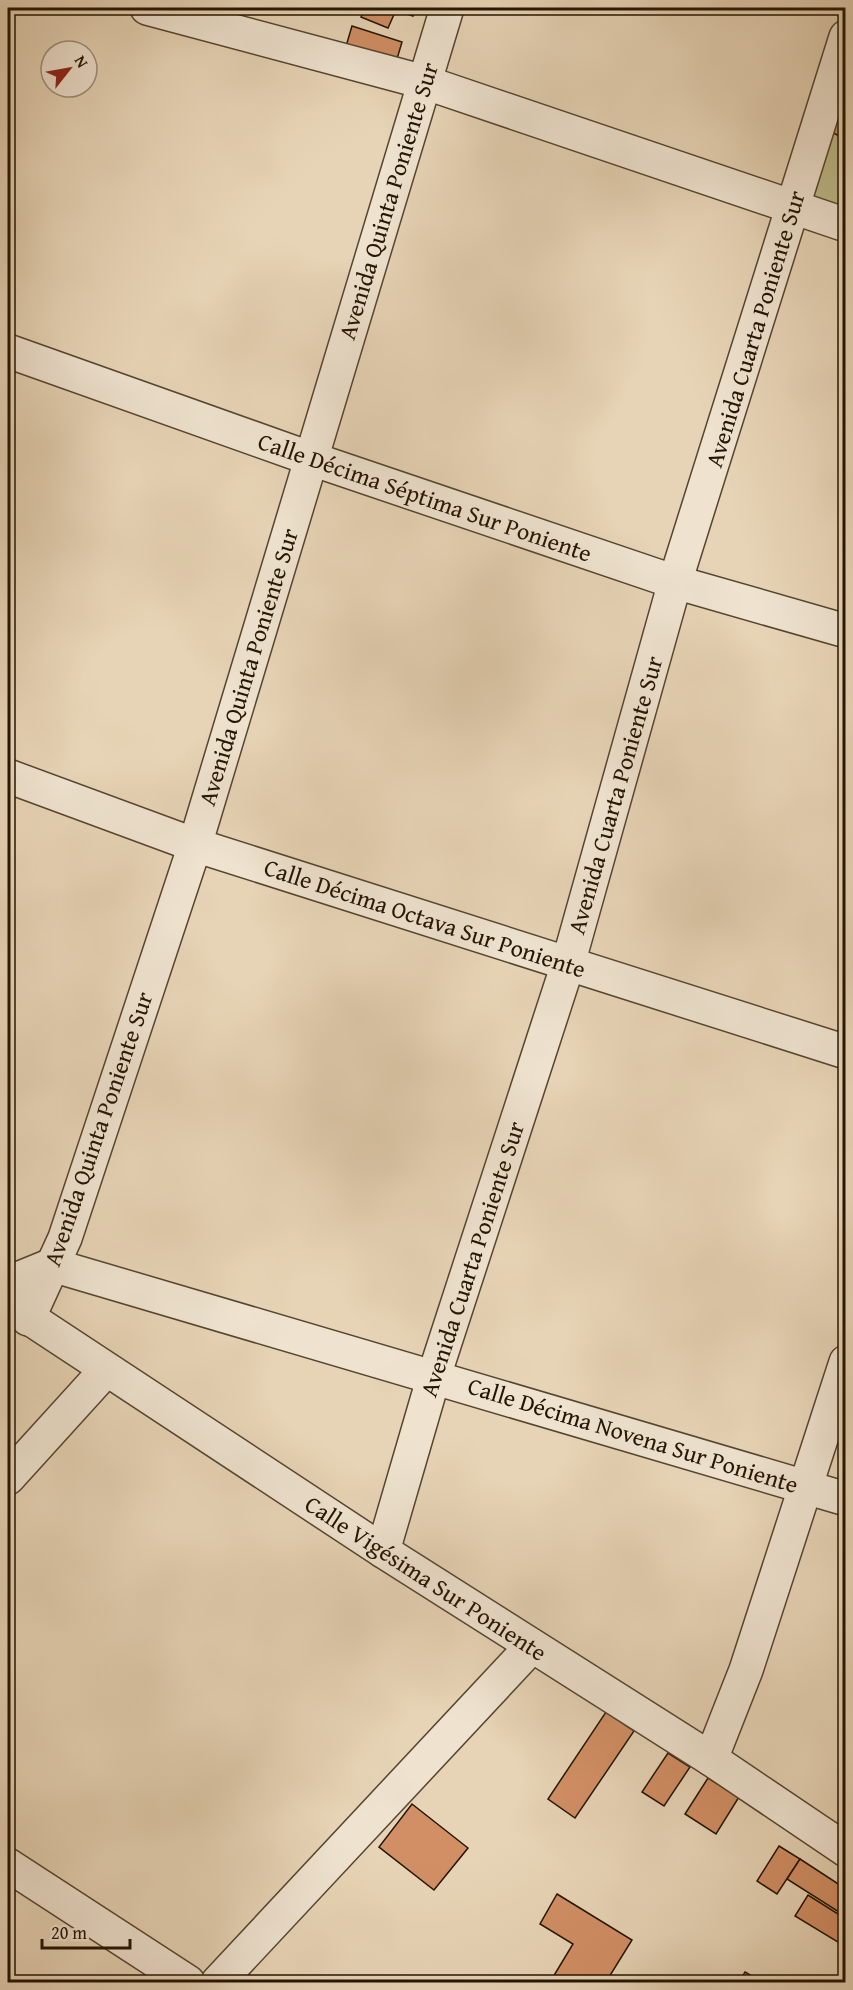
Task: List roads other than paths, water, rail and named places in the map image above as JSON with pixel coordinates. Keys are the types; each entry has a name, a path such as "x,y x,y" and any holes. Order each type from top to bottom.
{"street":[{"path":"147,8 424,82 846,225"},
{"name":"Avenida Quinta Poniente Sur","path":"18,1311 52,1265 65,1238 195,845 309,458 447,8"},
{"name":"Avenida Cuarta Poniente Sur","path":"383,1551 434,1376 568,964 675,582 846,37"},
{"name":"Calle Décima Séptima Sur Poniente","path":"8,351 309,458 675,582 846,631"},
{"name":"Calle Décima Octava Sur Poniente","path":"8,776 195,845 846,1052"},
{"path":"8,1283 52,1265"},
{"name":"Calle Décima Novena Sur Poniente","path":"52,1265 846,1499"},
{"name":"Calle Vigésima Sur Poniente","path":"18,1311 383,1551 711,1759 846,1850"},
{"path":"711,1759 746,1670 846,1362"},
{"path":"8,1478 106,1370"},
{"path":"218,1983 532,1646"},
{"path":"8,1865 188,1983"}]}
